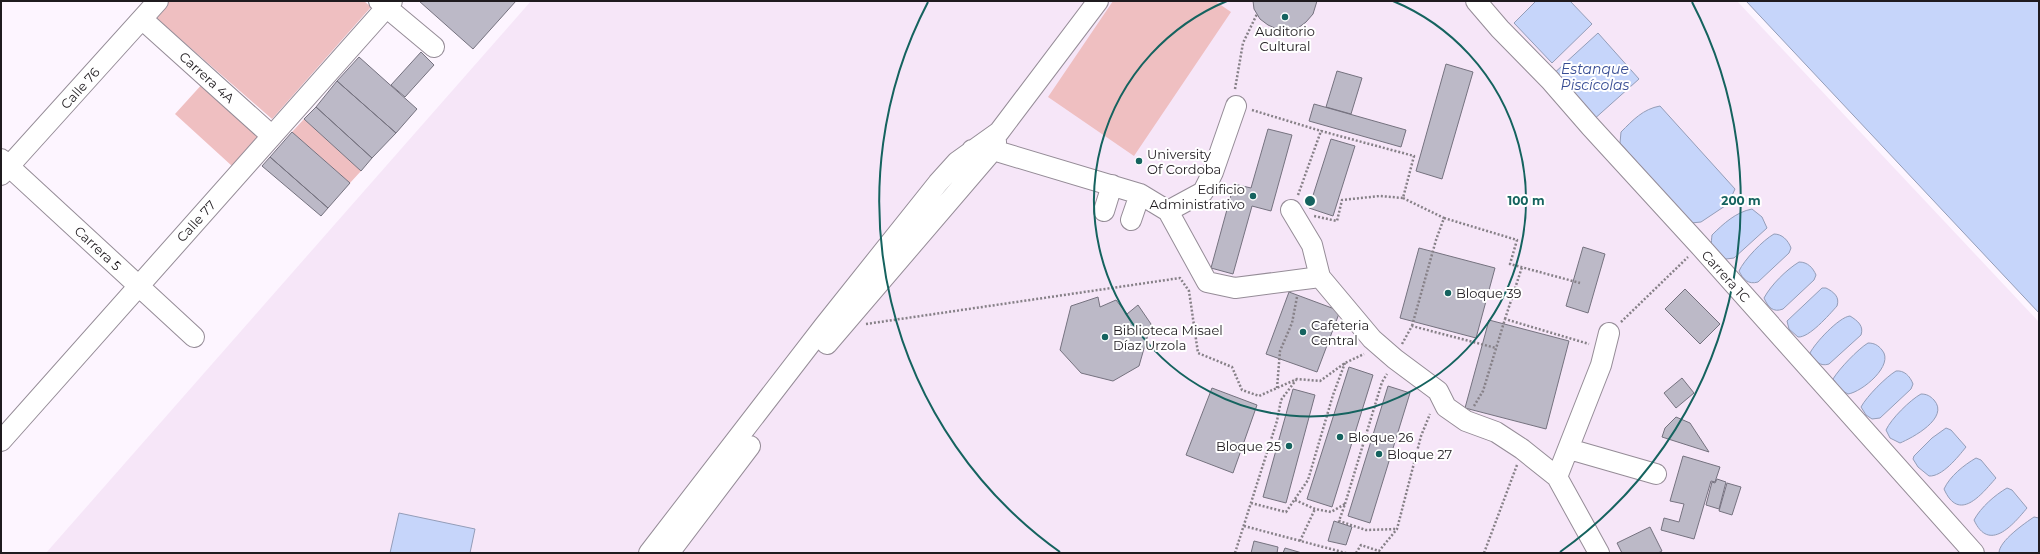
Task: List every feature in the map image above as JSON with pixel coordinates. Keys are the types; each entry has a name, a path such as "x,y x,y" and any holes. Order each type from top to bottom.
{"street":[{"name":"Calle 76","path":"4,166 158,1"},
{"path":"650,553 733,457 996,141 1098,1"},
{"name":"Carrera 1C","path":"1476,1 1500,29 1550,80 1700,246 1974,553"},
{"path":"385,3 434,47"},
{"name":"Calle 77","path":"1,441 272,136 385,3"},
{"name":"Carrera 4A","path":"142,19 272,136"},
{"path":"1168,211 1203,192 1213,172 1236,106"},
{"path":"669,553 733,457 824,326 938,183 957,162 972,150 996,141 1112,185 1140,194 1168,211 1206,282 1236,288 1300,281 1320,277"},
{"name":"Carrera 5","path":"4,166 194,337"},
{"path":"1104,211 1112,185"},
{"path":"1131,220 1140,194"},
{"path":"1296,218 1312,245 1320,277 1372,339 1395,359 1438,391 1446,407 1466,421 1496,432 1522,449 1557,477 1599,553"},
{"path":"1557,477 1601,365 1607,341"},
{"path":"1569,449 1656,474"}],"path":[{"path":"1257,14 1243,43 1235,88 1236,106 1320,131 1414,156 1403,198"},
{"path":"1296,218 1304,180 1320,131"},
{"path":"1296,218 1307,214 1337,221 1342,200 1380,196 1403,198 1444,218 1517,240 1510,264 1580,283"},
{"path":"1397,529 1366,530 1339,521 1382,382 1412,326 1444,218"},
{"path":"1505,319 1607,341 1700,246"},
{"path":"1466,421 1483,391 1522,267"},
{"path":"840,328 1180,278 1189,292 1198,353 1232,367 1242,390 1259,396 1297,379 1320,382 1345,363 1367,353 1372,339"},
{"path":"1277,388 1280,351 1292,323 1300,281"},
{"path":"1412,326 1496,348"},
{"path":"1251,503 1286,512 1295,500 1308,480 1333,395 1345,363"},
{"path":"1235,553 1277,421 1280,400 1297,379"},
{"path":"1356,553 1361,545 1378,552 1397,529 1422,436 1438,391"},
{"path":"1484,553 1522,449"},
{"path":"1295,500 1315,509 1331,512 1345,504"},
{"path":"1300,541 1315,509"},
{"path":"1244,526 1346,553"}],"shaded area":[{"path":"169,1 364,1 371,7 272,119 155,17"},
{"name":"University Of Cordoba","path":"531,1 1737,1 2039,322 2039,553 46,553"},
{"path":"1113,1 1215,1 1231,12 1134,156 1048,97"},
{"path":"204,82 261,134 232,166 175,114"},
{"path":"304,119 361,171 350,183 292,132"}],"water":[{"path":"1536,1 1570,1 1592,24 1552,63 1514,23"},
{"path":"1746,1 2039,1 2039,313"},
{"name":"Estanque Piscícolas","path":"1598,33 1639,79 1592,121 1551,76"},
{"path":"1660,106 1735,189 1728,204 1701,222 1691,223 1620,143 1621,132 1630,123 1643,112"},
{"path":"1752,209 1762,217 1767,228 1734,258 1726,259 1715,252 1712,248 1712,235 1735,216"},
{"path":"1774,234 1782,236 1788,242 1791,248 1789,253 1758,282 1751,283 1746,281 1739,271 1741,266 1759,245"},
{"path":"1799,262 1808,264 1812,268 1816,275 1814,280 1783,309 1774,310 1767,304 1764,298 1779,278"},
{"path":"1822,288 1832,291 1836,295 1838,300 1837,306 1808,334 1798,337 1789,329 1787,321"},
{"path":"1850,316 1860,324 1862,329 1861,335 1829,364 1823,365 1818,363 1810,353 1822,337 1845,317"},
{"path":"1868,343 1876,345 1882,350 1885,356 1884,363 1881,370 1875,377 1861,388 1848,394 1841,390 1833,379 1849,360"},
{"path":"1896,371 1902,371 1910,378 1913,384 1911,389 1880,418 1872,419 1866,415 1861,407 1877,387"},
{"path":"1921,394 1931,397 1938,407 1937,414 1933,420 1928,426 1913,437 1900,443 1890,438 1886,430 1888,426 1901,410"},
{"path":"1946,428 1951,430 1966,447 1944,470 1929,476 1918,467 1913,459 1914,456 1932,438"},
{"path":"1976,458 1981,460 1996,478 1984,492 1970,503 1963,505 1956,504 1950,499 1944,489 1958,471"},
{"path":"2007,488 2012,490 2027,508 2015,522 2001,533 1994,535 1987,534 1980,530 1974,520 1980,510"},
{"path":"399,513 475,529 470,553 390,553"},
{"path":"2034,517 2039,518 2039,553 1999,553 2003,543 2019,528"}],"building":[{"path":"419,1 516,1 473,49"},
{"name":"Auditorio Cultural","path":"1253,1 1317,1 1313,14 1306,22 1298,28 1287,30 1277,29 1260,19 1254,9"},
{"path":"421,52 434,65 405,97 391,85"},
{"path":"359,57 417,109 396,133 337,81"},
{"path":"1446,64 1473,72 1442,179 1416,171"},
{"path":"1337,71 1362,78 1351,114 1326,107"},
{"path":"337,81 396,133 372,158 316,107"},
{"path":"1314,104 1406,130 1401,147 1309,121"},
{"path":"316,107 372,158 361,171 304,119"},
{"name":"Edificio Administrativo","path":"1268,129 1292,135 1271,211 1252,206 1233,274 1211,268 1234,184 1251,188"},
{"path":"292,132 350,183 328,208 270,157"},
{"path":"1331,139 1355,146 1333,216 1309,208"},
{"path":"270,157 328,208 321,216 262,166"},
{"path":"1583,247 1605,254 1588,313 1566,306"},
{"name":"Bloque 39","path":"1419,248 1495,268 1476,338 1400,318"},
{"path":"1685,289 1720,324 1700,344 1665,309"},
{"name":"Cafeteria Central","path":"1289,292 1340,311 1317,372 1266,354"},
{"name":"Biblioteca Misael Díaz Urzola","path":"1098,297 1100,307 1116,300 1127,314 1138,305 1151,324 1139,366 1113,381 1081,373 1060,350 1071,306"},
{"path":"1489,320 1569,341 1546,429 1465,408"},
{"name":"Bloque 26","path":"1349,367 1373,375 1332,507 1307,499"},
{"path":"1682,378 1694,393 1676,408 1664,393"},
{"name":"Bloque 27","path":"1388,386 1410,393 1370,523 1348,516"},
{"path":"1212,388 1257,405 1233,473 1186,455"},
{"name":"Bloque 25","path":"1293,389 1315,395 1286,503 1263,497"},
{"path":"1676,417 1690,423 1709,452 1662,437 1665,428"},
{"path":"1683,456 1720,467 1715,482 1711,481 1694,539 1661,530 1664,518 1679,522 1684,504 1670,501"},
{"path":"1717,479 1726,482 1719,509 1706,505 1712,482 1715,483"},
{"path":"1727,483 1741,487 1732,515 1719,511"},
{"path":"1334,521 1352,527 1346,545 1328,541"},
{"path":"1650,527 1662,551 1658,553 1622,553 1617,543"},
{"path":"1254,541 1278,547 1277,553 1251,553"},
{"path":"1285,548 1302,553 1283,553"}],"place":[{"name":"Auditorio Cultural","path":"1285,17"},
{"name":"University Of Cordoba","path":"1139,161"},
{"name":"Edificio Administrativo","path":"1253,196"},
{"name":"Bloque 39","path":"1448,293"},
{"name":"Cafeteria Central","path":"1303,332"},
{"name":"Biblioteca Misael Díaz Urzola","path":"1105,337"},
{"name":"Bloque 26","path":"1340,437"},
{"name":"Bloque 25","path":"1289,446"},
{"name":"Bloque 27","path":"1379,454"}]}
